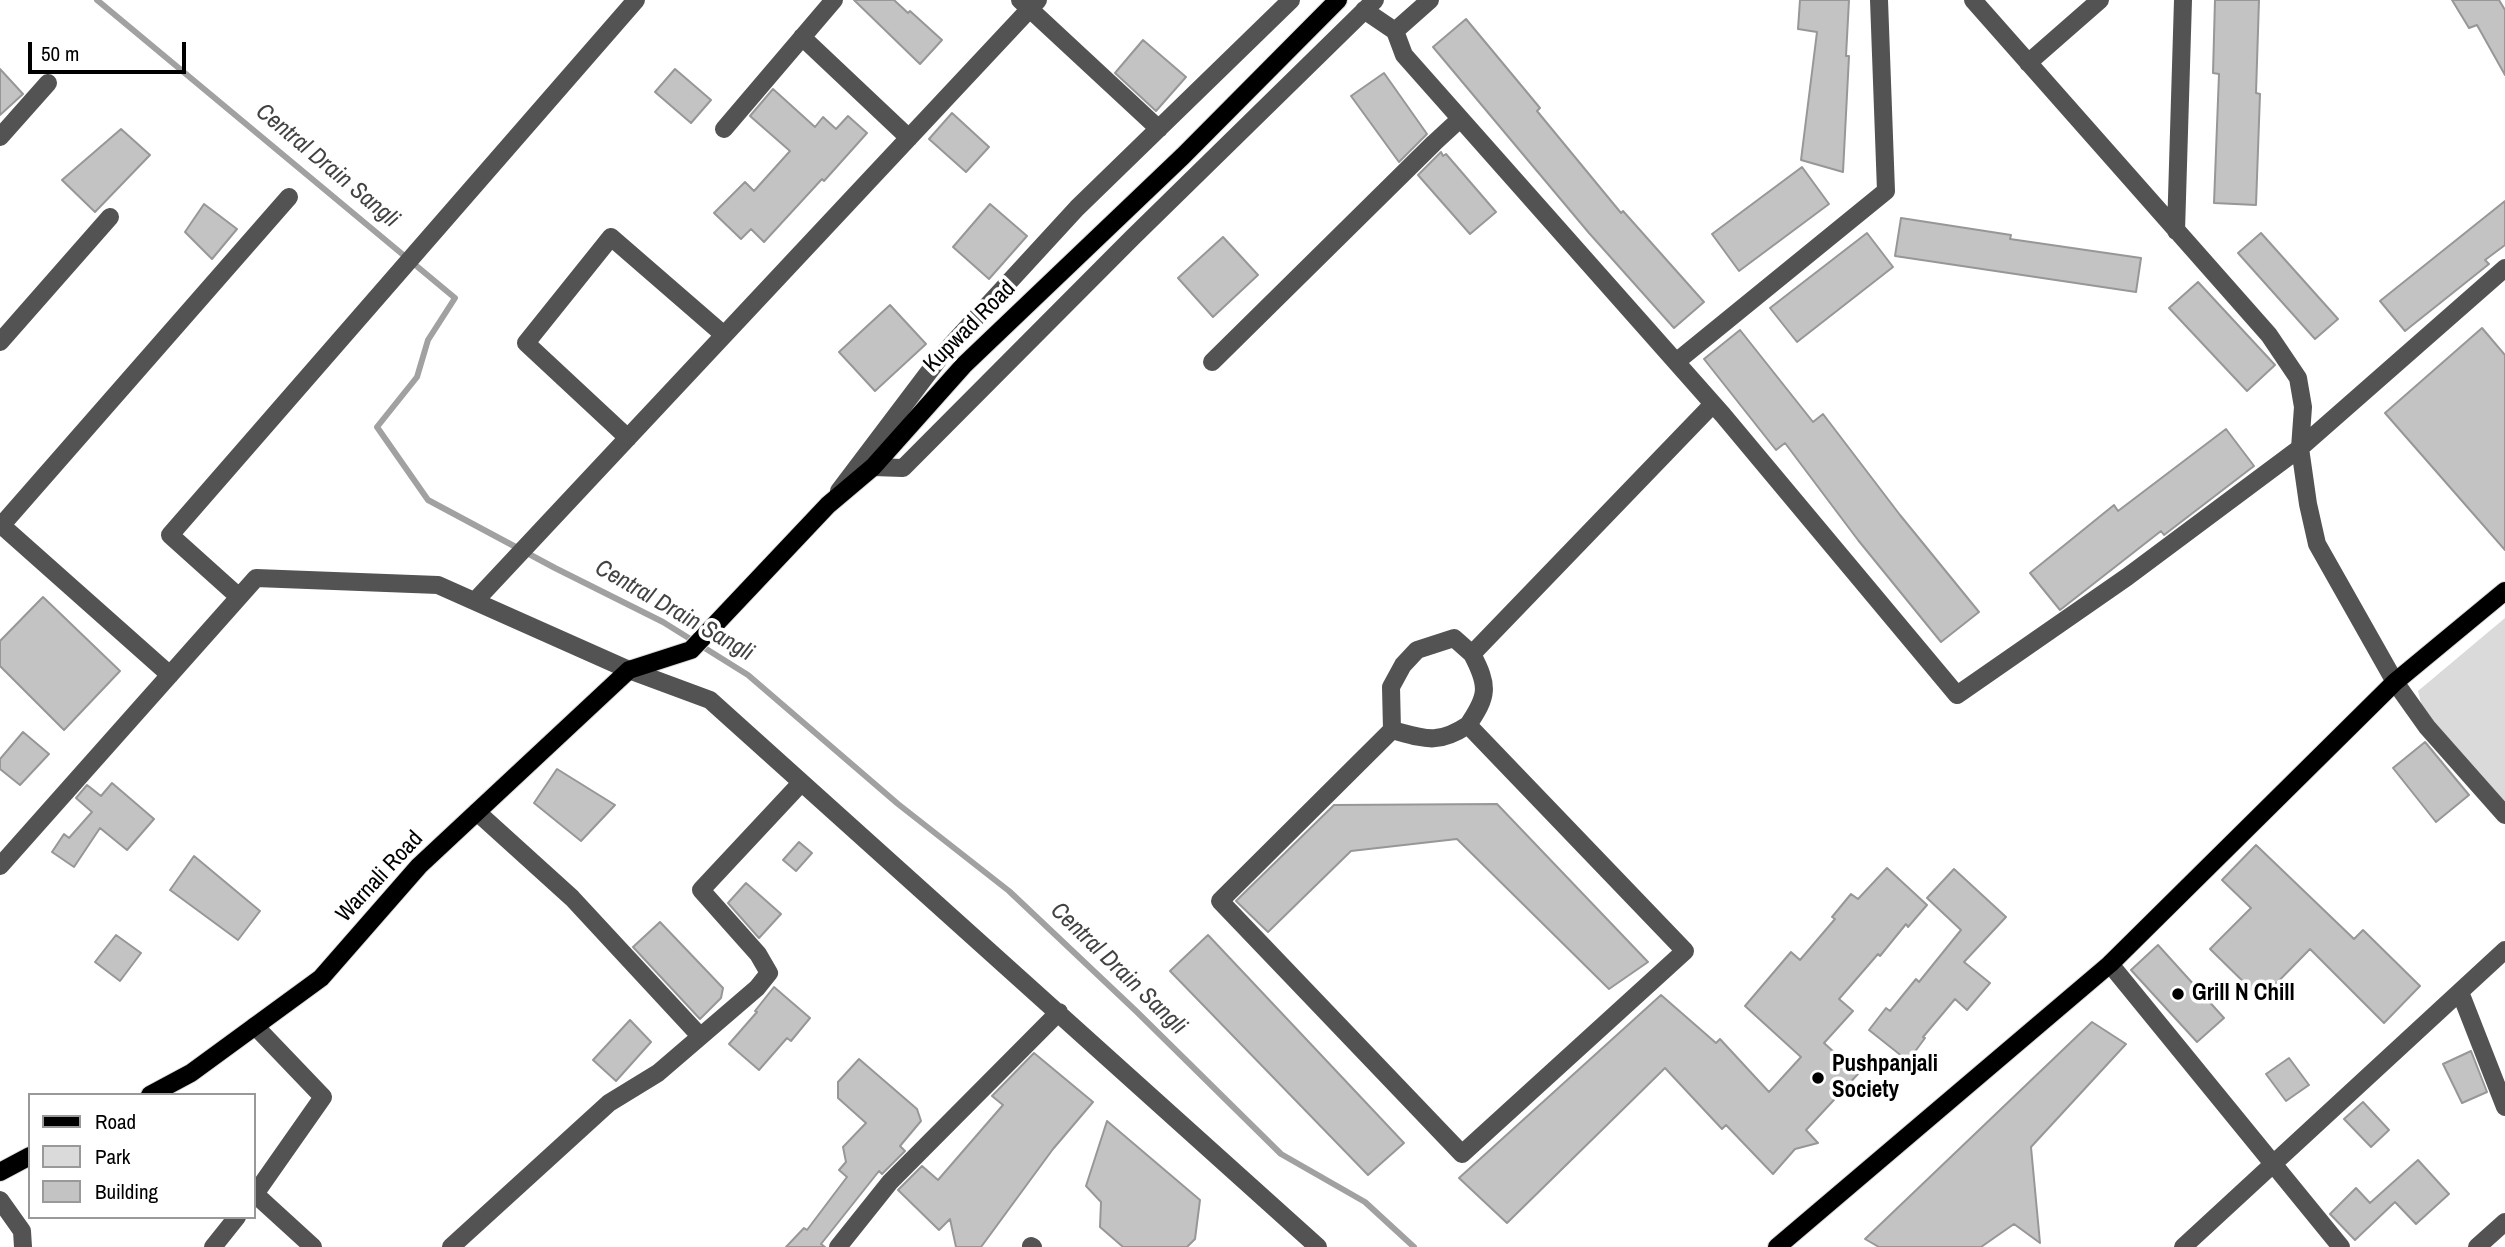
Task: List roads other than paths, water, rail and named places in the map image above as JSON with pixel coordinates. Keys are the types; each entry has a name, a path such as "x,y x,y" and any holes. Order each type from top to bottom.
{"main road":[{"name":"Kupwad Road","path":"629,670 691,650 828,505 873,467 964,365 1183,156 1338,0"},
{"path":"2435,649 2505,591"},
{"name":"Warnali Road","path":"154,1093 191,1073 321,978 419,866 629,670"},
{"path":"1777,1247 2110,964 2395,682"},
{"path":"0,1172 28,1157"}],"street":[{"path":"239,597 170,535 636,0"},
{"path":"724,129 834,0"},
{"path":"828,505 941,356 1077,208 1291,0"},
{"path":"1395,31 1430,0"},
{"path":"1676,362 1886,191 1880,0"},
{"path":"1973,0 2269,335 2298,378 2303,408 2300,448 2317,544 2341,582 2395,682 2427,727 2505,815"},
{"path":"2028,63 2101,0"},
{"path":"2176,231 2183,0"},
{"path":"475,601 909,138 1029,3 1159,129"},
{"path":"873,467 903,468 1132,238 1370,5 1395,31 1404,55 1713,404 1957,695 2127,577 2300,448 2505,268"},
{"path":"802,37 909,138"},
{"path":"0,137 48,83"},
{"path":"1212,362 1461,119"},
{"path":"170,674 1,525 289,197"},
{"path":"0,342 110,217"},
{"path":"628,438 526,343 611,237 724,335"},
{"path":"1472,654 1713,404"},
{"path":"0,866 256,578 438,585 629,670 710,700 1318,1247"},
{"path":"1392,730 1426,740 1452,735 1468,725 1483,704 1483,675 1472,654 1454,638 1417,650 1403,666 1391,687 1392,730 1220,901 1462,1154 1685,951 1468,725"},
{"path":"2395,682 2435,649"},
{"path":"451,1247 609,1103 659,1073 757,988 769,973 758,954 701,890 801,783"},
{"path":"477,812 572,898 700,1036"},
{"path":"2183,1247 2505,950"},
{"path":"2110,964 2342,1247"},
{"path":"2460,992 2505,1107"},
{"path":"838,1247 897,1174 1059,1012"},
{"path":"255,1026 323,1097 256,1192"},
{"path":"256,1197 313,1247"},
{"path":"0,1200 22,1231 23,1247"},
{"path":"213,1247 235,1219"},
{"path":"2477,1247 2505,1222"}],"waterway":[{"name":"Central Drain Sangli","path":"97,0 455,298 428,340 417,377 377,427 428,500 663,622 748,675 898,804 1009,891 1281,1154 1365,1202 1414,1247"}],"place":[{"name":"Grill N Chill","path":"2178,994"},
{"name":"Pushpanjali Society","path":"1818,1078"}]}
